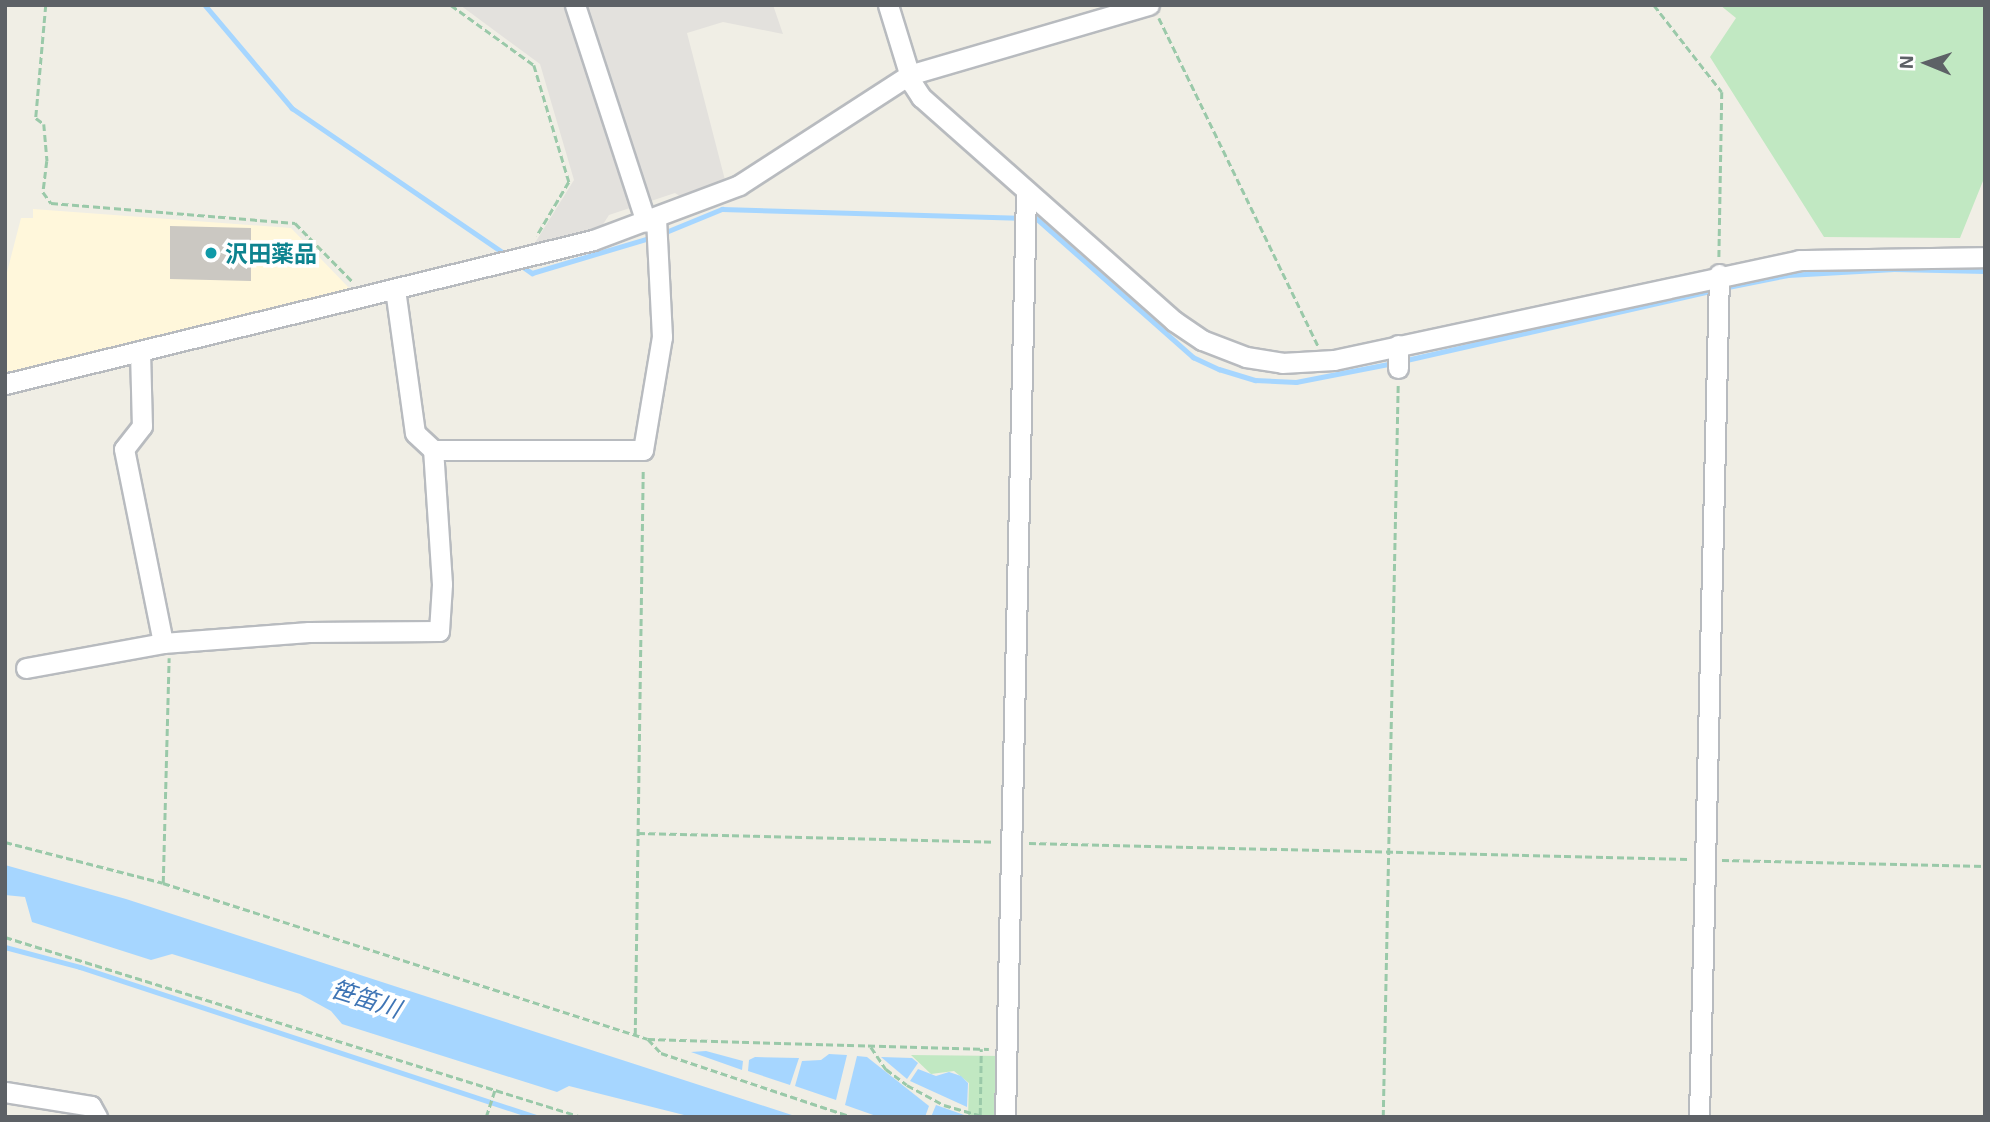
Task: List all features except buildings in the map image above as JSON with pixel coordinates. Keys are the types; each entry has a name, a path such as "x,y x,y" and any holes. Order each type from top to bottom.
{"street":[{"path":"433,450 643,450 662,337 655,229 575,5"},
{"path":"888,5 909,75 921,97 1025,208 1202,340 1263,361 1398,357 1719,284 1799,260 1985,257"},
{"path":"5,384 655,229 762,172 909,75 1154,11"},
{"path":"1005,1117 1025,208"},
{"path":"1699,1117 1719,284"},
{"path":"26,668 163,643 309,632 439,631 442,584 433,450 415,433 396,289"},
{"path":"141,351 142,426 124,449 163,643"},
{"path":"5,1092 44,1109 91,1106 97,1117"}],"path":[{"path":"46,5 36,118 44,124 47,161 43,192 51,203 295,223 367,296"},
{"path":"451,5 534,65 552,121 569,182 525,258"},
{"path":"1654,5 1722,92 1719,284"},
{"path":"1154,11 1325,361"},
{"path":"1383,1117 1392,851 1398,357"},
{"path":"635,1035 643,450"},
{"path":"163,643 169,657 163,883"},
{"path":"638,833 1985,866"},
{"path":"5,842 163,883 649,1039 1006,1049"},
{"path":"5,937 582,1117"},
{"path":"649,1039 661,1053 852,1117"},
{"path":"871,1047 886,1069 907,1085 944,1105 980,1115 981,1049"},
{"path":"486,1117 495,1089"}],"shaded area":[{"path":"460,5 773,5 783,34 723,22 687,33 725,180 681,197 675,193 609,215 600,229 533,246 574,180 540,64"},
{"path":"33,209 291,228 351,290 5,375 5,280 21,218 33,218"}],"green space":[{"path":"1720,5 1985,5 1985,176 1960,238 1824,237 1710,57 1736,18"},
{"path":"911,1055 1002,1056 998,1117 968,1117 969,1083 954,1071 931,1074"}],"water":[{"name":"笹笛川","path":"5,865 126,899 798,1117 692,1117 569,1086 557,1092 342,1024 331,1011 300,994 172,954 151,960 32,922 25,897 5,895"},
{"path":"706,1051 743,1061 742,1070 691,1052"},
{"path":"829,1054 847,1055 836,1100 795,1086 802,1061 821,1060"},
{"path":"857,1056 867,1057 929,1106 925,1117 879,1117 845,1105"},
{"path":"755,1057 799,1058 790,1085 748,1071 749,1060"},
{"path":"881,1057 912,1058 918,1063 907,1079"},
{"path":"918,1069 936,1076 949,1072 961,1076 968,1083 967,1107 910,1081"},
{"path":"936,1105 967,1116 967,1117 931,1117"}],"waterway":[{"path":"205,5 292,108 507,255"},
{"path":"661,234 722,209 1022,218"},
{"path":"1031,218 1036,218 1193,357 1219,369 1255,380 1296,382 1394,363"},
{"path":"519,264 532,273 653,237"},
{"path":"1723,288 1788,275 1894,269 1985,271"},
{"path":"1402,361 1714,290"},
{"path":"5,947 80,967 537,1117"}],"place":[{"name":"沢田薬品","path":"211,253"}]}
